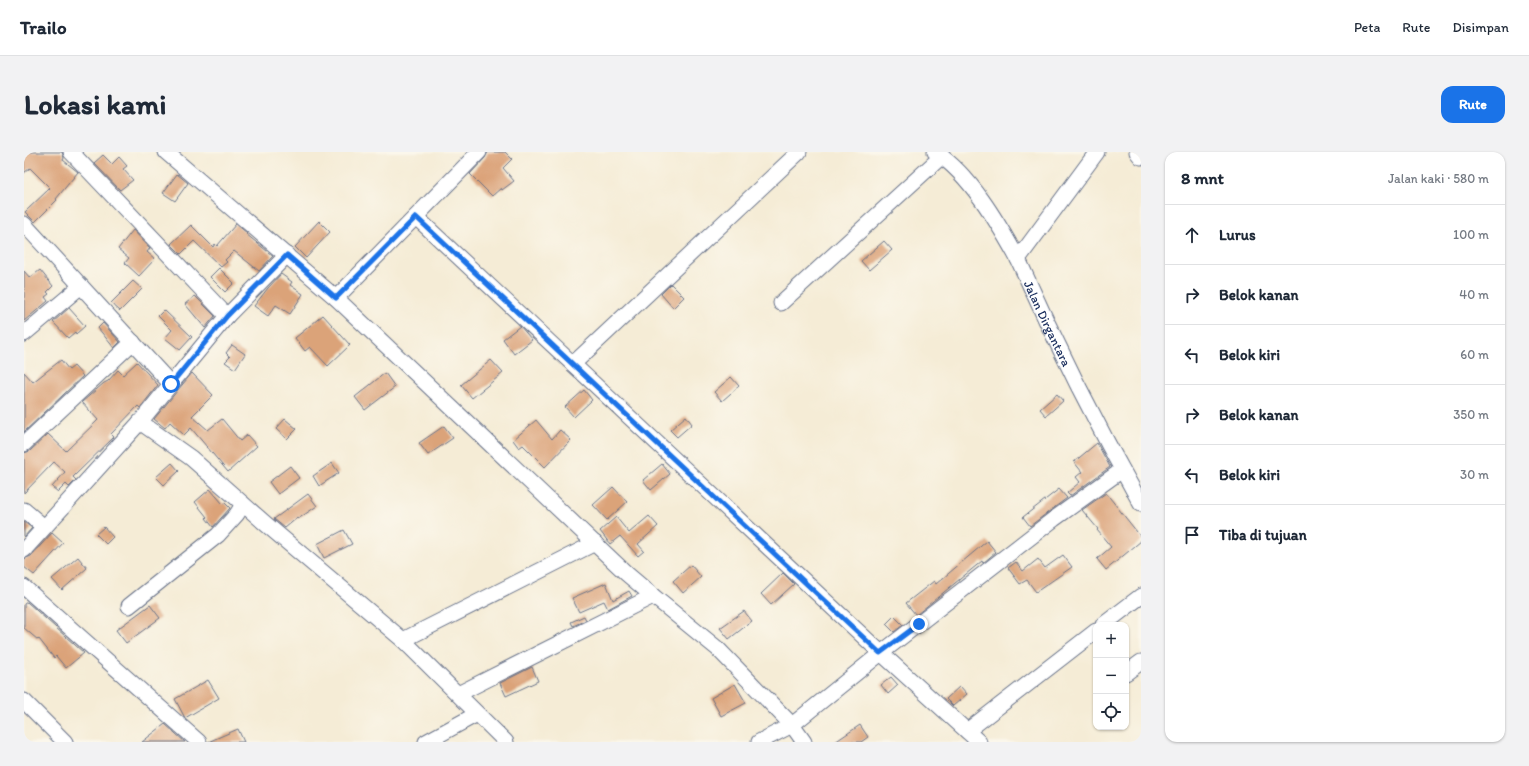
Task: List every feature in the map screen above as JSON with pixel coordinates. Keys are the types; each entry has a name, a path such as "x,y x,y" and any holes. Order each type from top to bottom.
{"street":[{"path":"71,152 227,316"},
{"path":"166,152 336,298 595,543 653,596 718,649 792,725 804,742"},
{"path":"336,298 479,152"},
{"path":"573,364 799,152"},
{"path":"1018,259 1097,152"},
{"path":"1137,152 1141,157"},
{"path":"781,303 938,154"},
{"name":"Jalan Dirgantara","path":"938,154 957,170 973,188 1018,259 1046,320 1122,470 1141,504"},
{"path":"416,217 880,653 979,742"},
{"path":"24,226 171,384"},
{"path":"24,550 140,422 227,316 287,255"},
{"path":"24,334 81,286"},
{"path":"24,444 133,342"},
{"path":"140,422 191,458 403,640 506,742"},
{"path":"759,742 792,725 880,653 1054,519 1122,470"},
{"path":"129,606 218,534 237,514 243,504"},
{"path":"24,510 44,527"},
{"path":"403,640 595,543"},
{"path":"24,587 198,742"},
{"path":"458,694 653,596"},
{"path":"1107,622 1141,596"},
{"path":"967,731 1093,633"},
{"path":"1129,671 1141,662"},
{"path":"24,700 65,742"},
{"path":"426,742 477,714"}],"building":[{"path":"28,152 62,152 64,158 63,160 78,172 56,199 57,200 35,222 25,212 50,188 30,168 24,173 24,156"},
{"path":"488,152 505,152 512,159 503,168 514,181 502,190 501,188 492,196 470,174 485,158"},
{"path":"103,155 112,164 119,157 127,166 123,169 133,180 120,190 94,163"},
{"path":"177,174 188,183 175,201 163,193"},
{"path":"319,221 330,232 306,258 295,247"},
{"path":"236,224 273,256 259,271 234,251 225,260 227,262 221,267 194,241 181,254 171,244 191,225 213,247 215,244 217,246"},
{"path":"133,230 150,248 147,252 155,259 139,276 125,263 129,258 118,249"},
{"path":"884,241 892,250 869,270 861,261"},
{"path":"219,268 234,283 225,292 210,277"},
{"path":"40,270 53,286 47,292 49,294 45,297 48,301 24,321 24,271 30,278"},
{"path":"281,274 292,282 290,285 303,294 290,314 276,305 268,316 254,306"},
{"path":"133,281 142,289 120,311 111,303"},
{"path":"671,284 684,297 673,308 661,294"},
{"path":"195,296 215,316 205,328 185,304"},
{"path":"69,308 85,326 76,334 75,332 68,338 53,322"},
{"path":"164,310 192,337 180,350 165,338 172,330 158,316"},
{"path":"323,315 350,345 328,366 310,347 305,351 295,338"},
{"path":"103,323 120,342 114,348 98,328"},
{"path":"520,326 532,340 514,354 503,339"},
{"path":"232,345 245,354 235,369 225,362 230,357 226,353"},
{"path":"61,360 69,370 74,366 83,376 24,432 24,372 33,382"},
{"path":"491,360 503,373 472,398 461,385"},
{"path":"137,362 158,385 140,408 138,406 111,434 114,437 73,477 76,480 69,487 66,484 58,492 52,487 65,472 54,462 24,493 24,453 30,451 48,434 66,451 98,420 82,402 108,381 118,370 123,375"},
{"path":"192,373 213,395 192,416 208,430 222,419 240,441 247,435 257,446 228,472 191,428 184,435 170,422 165,428 154,419"},
{"path":"385,373 395,387 365,410 355,397"},
{"path":"731,377 739,386 722,401 714,392"},
{"path":"584,390 592,400 574,417 565,407"},
{"path":"1057,394 1063,401 1046,416 1040,409"},
{"path":"686,416 692,424 677,437 670,430"},
{"path":"285,419 297,429 287,439 276,429"},
{"path":"536,420 552,439 560,430 571,440 545,467 523,445 519,448 513,440"},
{"path":"444,426 453,438 428,455 419,443"},
{"path":"1097,443 1110,467 1070,496 1067,493 1080,482 1076,477 1082,472 1074,462"},
{"path":"172,463 179,471 164,485 156,477"},
{"path":"332,463 339,473 319,486 313,476"},
{"path":"662,464 670,474 651,490 643,480"},
{"path":"290,466 299,478 278,494 269,482"},
{"path":"613,487 627,502 607,520 593,505"},
{"path":"210,489 223,504 225,503 230,508 213,527 195,502"},
{"path":"1059,489 1067,498 1030,526 1023,517"},
{"path":"1106,493 1141,537 1141,541 1106,570 1097,559 1111,547 1082,510"},
{"path":"308,494 317,506 298,519 297,518 285,528 274,519"},
{"path":"649,516 658,526 638,544 644,551 638,556 620,536 610,544 600,531 616,517 629,533"},
{"path":"24,522 32,528 24,537"},
{"path":"104,527 113,537 106,544 96,534"},
{"path":"344,530 352,544 324,558 317,544"},
{"path":"52,533 63,543 34,575 24,567 24,559 31,556"},
{"path":"987,541 996,552 983,563 982,561 916,615 906,603 934,581 936,584"},
{"path":"1063,555 1072,567 1036,592 1027,580 1020,584 1008,568 1016,562 1023,571 1038,559 1045,568"},
{"path":"78,557 87,568 62,590 52,579"},
{"path":"691,565 701,577 683,593 673,581"},
{"path":"783,573 794,584 771,605 761,594"},
{"path":"606,583 613,600 629,591 632,596 608,609 604,601 579,612 572,598"},
{"path":"27,602 84,653 66,668 56,656 54,658 39,639 38,640 24,628 24,604"},
{"path":"150,605 160,618 126,643 116,630"},
{"path":"744,611 752,621 729,639 720,628"},
{"path":"584,616 586,620 573,626 571,622"},
{"path":"894,616 903,625 894,632 886,624"},
{"path":"532,667 538,681 506,696 500,683"},
{"path":"891,677 898,685 888,694 881,685"},
{"path":"208,680 219,698 185,718 175,699"},
{"path":"735,684 746,703 721,716 711,698"},
{"path":"960,686 967,694 953,706 946,699"},
{"path":"165,724 185,742 142,742"},
{"path":"860,725 868,737 861,742 835,742"},
{"path":"238,729 244,742 208,742"}],"route":[{"path":"171,384 227,316 287,255 336,298 416,217 880,653 919,624"}]}
